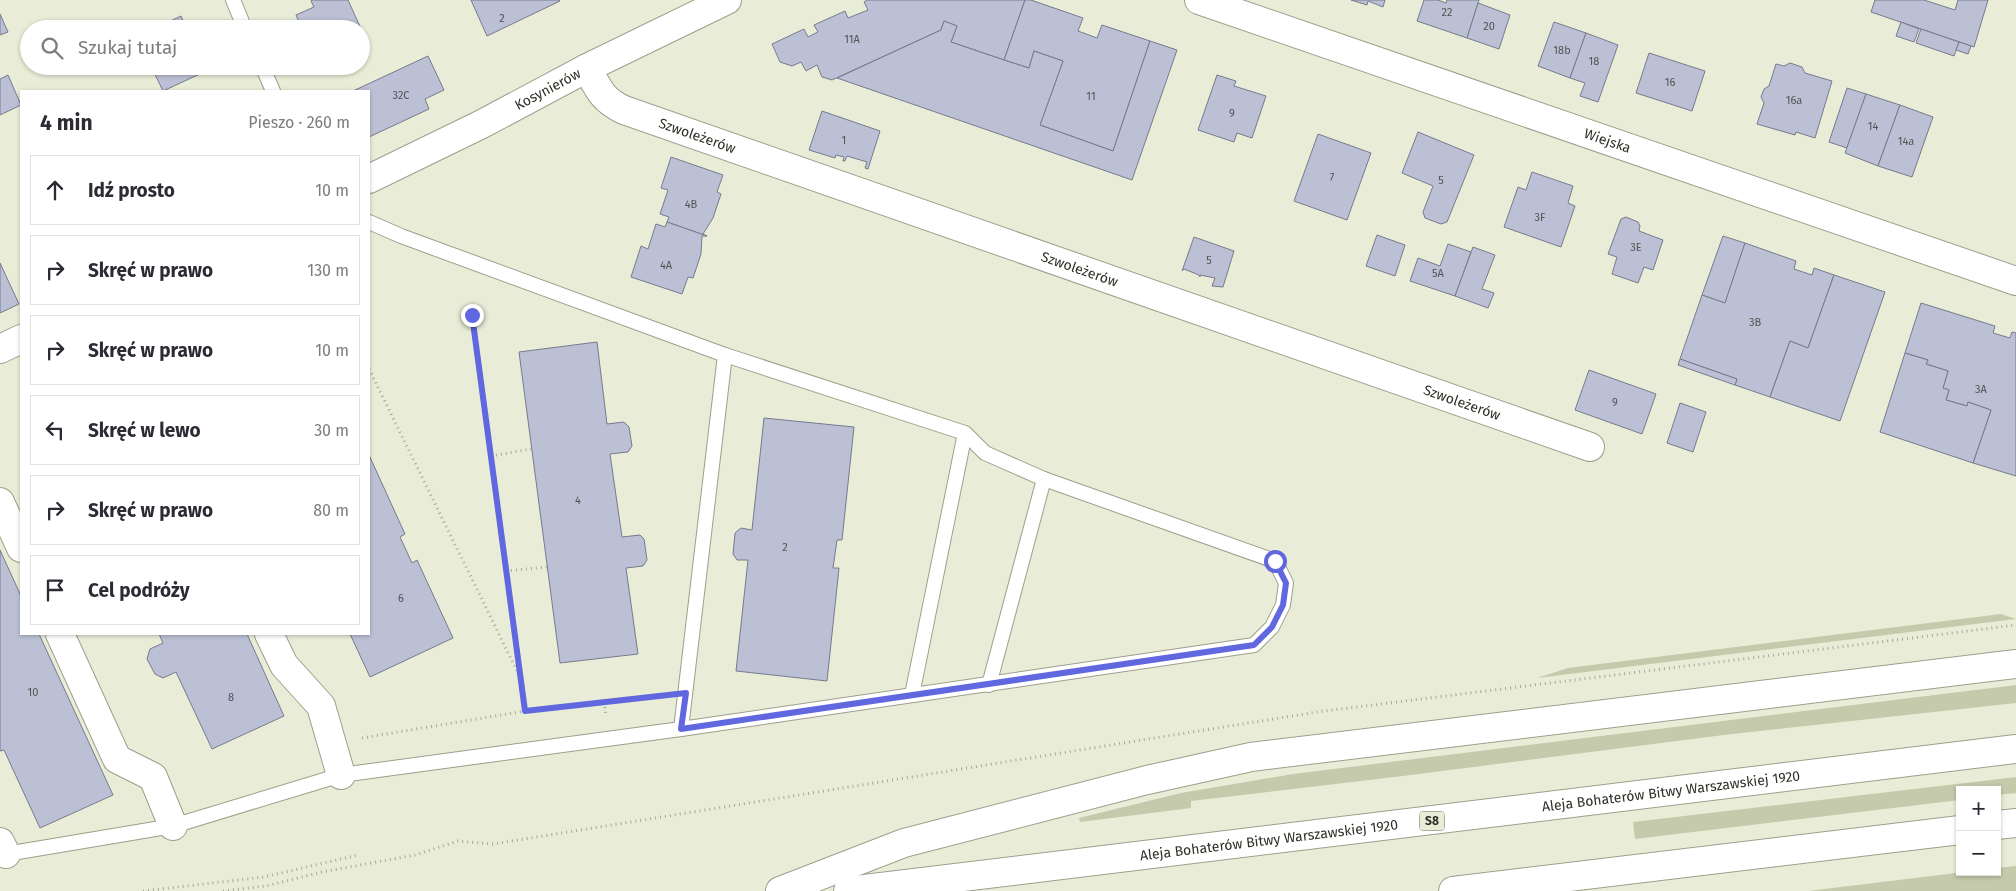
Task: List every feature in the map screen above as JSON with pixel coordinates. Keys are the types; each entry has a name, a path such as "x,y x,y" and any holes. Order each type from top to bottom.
{"main road":[{"name":"Kosynierów","path":"370,178 482,124 587,68 727,0"},
{"name":"Wiejska","path":"1199,0 2016,281"},
{"name":"Szwoleżerów","path":"587,68 602,96 611,104 624,110 1590,447"},
{"path":"0,348 20,339"},
{"path":"0,502 20,546"},
{"path":"60,635 117,759 153,777 174,826"},
{"path":"269,635 284,666 322,706 341,775"},
{"path":"780,891 904,842 1147,780 1251,757 2016,664"},
{"name":"Aleja Bohaterów Bitwy Warszawskiej 1920","path":"848,891 2016,749"},
{"path":"2001,825 2016,823"},
{"path":"1454,891 1956,830"}],"lane":[{"path":"232,0 241,20"},
{"path":"266,75 273,90"},
{"path":"2,850 174,826 341,775 681,729 1254,645 1272,627 1283,605 1286,583 1275,561 1044,479 985,453 965,433 725,356 401,236 370,222"},
{"path":"681,729 725,356"},
{"path":"912,695 965,433"},
{"path":"989,685 1044,479"}],"path":[{"path":"472,315 525,711"},
{"path":"370,371 520,678"},
{"path":"491,456 532,450"},
{"path":"506,571 547,567"},
{"path":"332,743 525,711 686,693"},
{"path":"143,891 264,877 358,855"},
{"path":"223,891 266,886 359,865"}],"green space":[{"path":"2001,614 2016,619 1537,678 1568,668"},
{"path":"2016,685 2016,703 1724,735 1191,801 1191,808 1080,822 1079,818 1181,793 1293,774"},
{"path":"2016,777 2016,793 2001,795 2001,786 1956,786 1956,800 1635,839 1633,822"},
{"path":"2016,866 2016,891 1808,891 1956,873 1956,876 2001,876 2001,868"}],"building":[{"path":"312,0 348,0 357,20 298,20 296,15 314,7"},
{"path":"471,0 559,0 560,1 487,36"},
{"path":"867,0 1025,0 1004,60 951,42 957,26 944,21 941,30 832,80 822,77 817,65 806,71 801,62 792,66 780,62 772,44 804,29 808,37 818,32 814,25 845,11 848,18 868,10 864,2"},
{"path":"1025,0 1031,0 1083,18 1078,31 1097,38 1102,25 1150,41 1113,151 1040,125 1063,61 1034,51 1029,68 1004,60"},
{"path":"1351,0 1385,0 1383,7 1368,1 1367,5"},
{"path":"1424,0 1438,0 1446,3 1447,0 1479,0 1467,38 1417,21"},
{"path":"1875,0 1924,0 1955,10 1958,0 1988,0 1974,47 1871,12"},
{"path":"1478,3 1510,15 1499,49 1467,38"},
{"path":"0,14 8,32 0,35"},
{"path":"181,16 183,20 173,20"},
{"path":"944,21 957,26 951,42 1004,60 1029,68 1034,51 1063,61 1040,125 1113,151 1150,41 1177,50 1132,180 837,78 941,30"},
{"path":"1554,22 1586,33 1570,78 1538,66"},
{"path":"1901,22 1919,29 1914,42 1896,36"},
{"path":"1921,29 1959,42 1954,56 1916,43"},
{"path":"1586,33 1618,45 1598,102 1580,96 1585,83 1570,78"},
{"path":"1959,42 1971,46 1968,54 1956,50"},
{"path":"1649,53 1705,71 1692,111 1636,93"},
{"path":"428,56 444,90 425,99 429,109 370,137 370,90 355,90"},
{"path":"1790,63 1802,67 1805,73 1832,81 1815,138 1796,132 1795,135 1757,124 1764,103 1761,97 1764,89 1769,86 1776,64 1784,66"},
{"path":"8,75 20,105 0,115 0,79"},
{"path":"155,75 198,75 165,90 163,90"},
{"path":"1217,75 1236,81 1234,86 1266,96 1252,138 1237,133 1234,142 1198,130"},
{"path":"1847,88 1866,94 1847,148 1829,142"},
{"path":"1866,94 1900,105 1878,166 1845,153"},
{"path":"1900,105 1933,117 1912,177 1878,166"},
{"path":"822,111 880,131 868,169 865,168 867,162 847,156 845,161 843,161 844,157 836,155 835,158 809,150"},
{"path":"1418,132 1474,155 1447,222 1441,224 1425,218 1423,212 1433,186 1402,173"},
{"path":"1318,134 1371,153 1347,220 1294,201"},
{"path":"671,157 723,175 717,192 721,194 713,218 703,234 707,236 667,222 669,217 660,214 668,190 661,188"},
{"path":"1532,172 1573,186 1568,203 1575,206 1561,247 1504,227 1518,187 1526,190"},
{"path":"1626,217 1638,222 1640,226 1639,231 1663,240 1653,270 1644,267 1638,283 1612,274 1617,257 1608,254 1621,219"},
{"path":"667,222 707,236 702,236 701,254 693,278 688,277 682,294 631,277 641,246 648,249 656,224 665,227"},
{"path":"1377,235 1405,245 1395,276 1366,266"},
{"path":"1723,236 1745,243 1725,303 1702,295"},
{"path":"1194,237 1234,251 1223,287 1212,286 1215,278 1200,275 1200,277 1184,269 1182,271"},
{"path":"1745,243 1796,261 1794,269 1812,275 1814,268 1834,275 1808,348 1790,341 1770,397 1735,385 1737,379 1680,359 1702,295 1725,303"},
{"path":"1448,244 1471,252 1455,296 1410,281 1418,258 1440,266"},
{"path":"1473,247 1495,255 1482,289 1494,293 1488,308 1455,296"},
{"path":"0,263 19,304 0,313"},
{"path":"1834,275 1885,292 1840,421 1770,397 1790,341 1808,348"},
{"path":"1921,303 1995,326 1993,333 2010,338 2012,332 2016,333 2016,476 1973,463 1991,410 1968,402 1967,406 1946,400 1949,390 1943,388 1948,371 1926,364 1928,360 1905,353"},
{"path":"597,342 607,424 624,422 629,427 632,446 628,452 610,454 622,537 640,535 644,539 647,560 643,566 626,568 638,654 560,663 519,352"},
{"path":"1905,353 1928,360 1926,364 1948,371 1943,388 1949,390 1946,400 1967,406 1968,402 1991,410 1973,463 1880,432"},
{"path":"1680,359 1737,379 1735,385 1678,365"},
{"path":"1589,370 1656,394 1642,434 1575,410"},
{"path":"1680,403 1706,412 1693,452 1667,443"},
{"path":"764,418 854,427 842,540 837,540 833,568 839,568 827,681 736,671 748,560 737,560 733,554 735,533 741,528 752,530"},
{"path":"370,457 405,534 400,537 412,563 417,560 453,638 370,677 350,635 370,635"},
{"path":"0,550 20,594 20,635 39,635 113,795 40,828 4,750 0,751"},
{"path":"159,635 247,635 284,716 212,749 176,672 163,678 155,674 147,659 150,649 163,643"}],"route":[{"path":"472,315 525,711 686,693 681,729 1254,645 1272,627 1283,605 1286,583 1275,561"}]}
